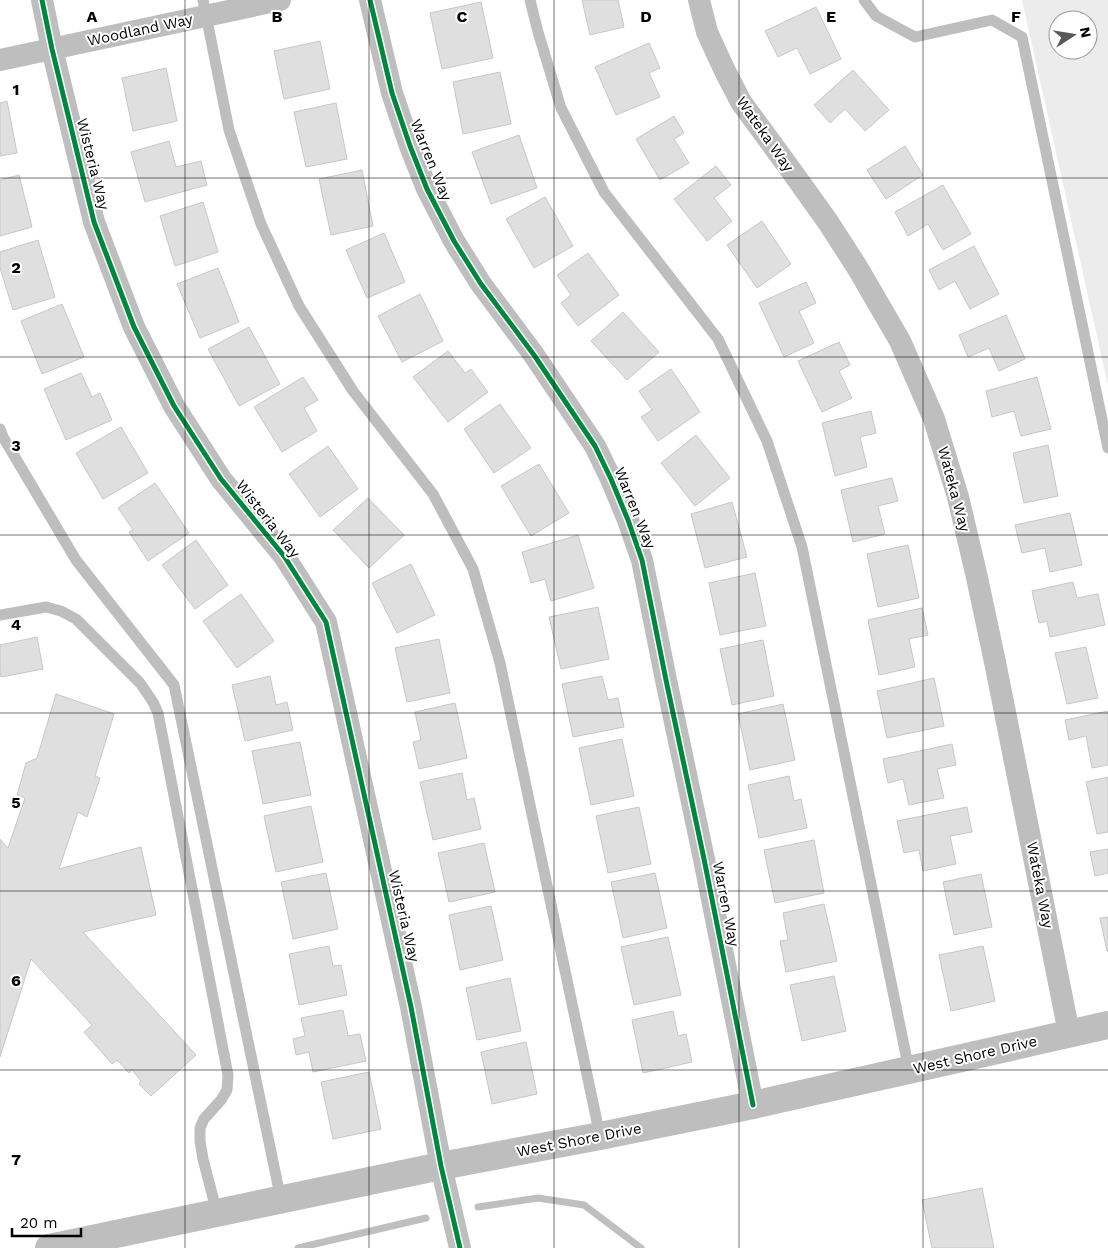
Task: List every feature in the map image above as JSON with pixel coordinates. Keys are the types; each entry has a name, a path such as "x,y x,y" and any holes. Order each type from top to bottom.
{"street":[{"name":"Wisteria Way","path":"42,0 94,222 134,328 174,406 221,479 284,556 326,622 411,1007 460,1248"},
{"name":"Woodland Way","path":"0,60 52,49 204,8 280,0"},
{"name":"Warren Way","path":"370,0 392,93 427,189 454,241 481,284 534,356 595,446 611,478 642,560 753,1105"},
{"name":"Wateka Way","path":"699,0 707,32 740,102 818,208 857,267 900,341 934,419 958,497 976,573 1069,1033"},
{"name":"West Shore Drive","path":"49,1248 442,1166 753,1105 1108,1025"}],"lane":[{"path":"530,0 560,108 604,192 718,339 766,441 802,547 909,1070"},
{"path":"864,0 876,16 915,37 992,20 1022,36 1108,448"},
{"path":"204,8 229,130 261,224 299,306 353,391 433,494 473,569 500,663 600,1136"},
{"path":"0,430 76,560 174,685 281,1200"},
{"path":"0,615 46,607 76,618 140,683 153,702 158,714 228,1075 227,1090 221,1100 204,1119 200,1128 203,1159 217,1213"}],"shaded area":[{"path":"1022,0 1108,0 1108,386"}],"building":[{"path":"582,0 618,0 624,27 590,35"},
{"path":"481,2 493,58 442,69 430,13"},
{"path":"816,7 841,59 810,74 797,48 778,57 765,31"},
{"path":"320,41 330,89 284,99 274,51"},
{"path":"649,43 660,68 649,73 660,97 616,115 595,67"},
{"path":"166,68 177,121 133,131 122,78"},
{"path":"853,70 889,110 865,131 845,109 830,123 814,105"},
{"path":"500,72 511,124 463,134 453,82"},
{"path":"7,101 17,153 0,156 0,103"},
{"path":"336,103 347,159 306,167 294,112"},
{"path":"674,116 684,133 674,139 689,163 660,180 636,139"},
{"path":"519,135 537,188 491,204 472,152"},
{"path":"169,141 176,167 201,161 207,185 145,202 131,152"},
{"path":"905,146 923,175 886,199 867,170"},
{"path":"716,166 731,185 714,198 732,221 707,241 674,199"},
{"path":"362,170 373,226 331,235 319,179"},
{"path":"19,175 32,227 0,236 0,180"},
{"path":"943,185 971,234 943,250 928,224 908,236 895,212"},
{"path":"545,197 573,246 534,268 506,219"},
{"path":"203,202 218,252 175,266 160,216"},
{"path":"762,221 791,264 757,288 727,245"},
{"path":"384,233 405,282 367,298 346,250"},
{"path":"38,240 55,297 13,310 0,268 0,252"},
{"path":"974,246 999,294 970,309 955,281 939,290 929,270"},
{"path":"588,253 619,295 578,326 561,303 571,295 557,275"},
{"path":"218,268 239,322 200,338 177,284"},
{"path":"806,282 816,303 799,311 814,343 784,357 759,303"},
{"path":"420,294 443,341 402,362 378,316"},
{"path":"62,304 84,357 42,374 21,321"},
{"path":"623,312 659,352 627,380 591,341"},
{"path":"1006,315 1025,359 999,371 989,348 968,357 959,335"},
{"path":"249,327 280,384 239,406 208,349"},
{"path":"839,342 850,365 839,371 852,398 822,412 798,361"},
{"path":"448,351 465,373 471,369 488,392 448,422 413,377"},
{"path":"671,369 700,412 658,441 641,417 652,410 639,391"},
{"path":"81,373 92,397 100,393 112,420 66,440 44,389"},
{"path":"303,377 318,400 304,408 317,431 282,452 254,407"},
{"path":"1037,377 1051,429 1021,436 1014,411 992,417 986,391"},
{"path":"500,404 531,448 494,473 464,429"},
{"path":"871,411 876,433 860,437 867,467 835,476 822,423"},
{"path":"121,427 148,473 103,499 76,453"},
{"path":"696,435 730,478 695,506 661,463"},
{"path":"1048,445 1058,496 1024,503 1013,453"},
{"path":"328,446 358,489 320,517 289,474"},
{"path":"539,464 569,513 531,536 501,486"},
{"path":"892,478 898,501 878,506 885,534 853,542 841,490"},
{"path":"155,483 189,533 148,561 129,532 133,530 118,508"},
{"path":"368,498 404,535 369,568 333,530"},
{"path":"732,502 747,557 705,568 691,514"},
{"path":"1070,513 1082,565 1050,572 1045,548 1022,553 1015,525"},
{"path":"578,535 594,588 551,601 545,579 531,583 522,552"},
{"path":"196,540 228,585 195,609 162,565"},
{"path":"908,545 919,598 878,607 867,554"},
{"path":"411,564 435,615 397,633 372,583"},
{"path":"755,573 766,626 720,635 709,583"},
{"path":"1073,582 1077,598 1098,594 1105,625 1050,637 1047,621 1039,623 1032,591"},
{"path":"241,594 274,641 237,668 203,621"},
{"path":"598,607 609,659 561,669 549,617"},
{"path":"922,608 928,635 909,639 915,667 879,675 868,620"},
{"path":"37,637 43,669 1,677 0,645"},
{"path":"439,639 450,693 407,702 395,648"},
{"path":"763,640 774,696 732,705 720,649"},
{"path":"1086,647 1098,698 1067,704 1055,653"},
{"path":"270,676 276,705 287,702 293,730 245,741 232,685"},
{"path":"602,676 608,700 618,698 624,727 573,737 562,684"},
{"path":"934,678 944,726 887,738 877,691"},
{"path":"56,694 114,714 95,776 100,778 87,817 78,812 59,869 141,847 156,915 83,932 196,1055 151,1096 139,1084 141,1081 132,1070 129,1073 117,1060 112,1064 84,1032 92,1025 31,959 0,1057 0,839 8,848 25,798 17,795 26,763 37,758"},
{"path":"455,703 467,758 419,769 413,742 421,740 415,712"},
{"path":"783,704 795,760 750,770 738,714"},
{"path":"1108,711 1108,765 1092,768 1086,736 1069,740 1065,720"},
{"path":"622,739 634,796 591,805 579,748"},
{"path":"300,742 311,795 263,804 252,751"},
{"path":"952,744 956,765 937,769 944,798 909,805 903,779 888,783 883,759"},
{"path":"462,773 467,800 474,798 481,829 433,840 420,782"},
{"path":"789,776 794,801 801,799 807,828 759,838 748,785"},
{"path":"1108,777 1108,832 1097,834 1086,782"},
{"path":"311,806 323,862 276,872 264,816"},
{"path":"639,807 651,864 608,873 596,816"},
{"path":"967,807 972,832 950,836 956,864 923,871 919,850 904,853 897,821"},
{"path":"814,840 824,893 775,903 764,850"},
{"path":"484,843 495,892 449,902 438,853"},
{"path":"1108,849 1108,873 1095,876 1090,852"},
{"path":"326,873 338,929 293,939 281,882"},
{"path":"655,873 667,928 623,938 611,882"},
{"path":"981,874 992,927 954,935 943,882"},
{"path":"824,904 837,961 786,972 780,941 788,940 783,913"},
{"path":"491,906 503,960 460,970 449,915"},
{"path":"1108,917 1108,951 1107,951 1100,918"},
{"path":"668,937 681,995 634,1005 621,947"},
{"path":"329,946 333,966 341,965 347,995 299,1005 289,954"},
{"path":"983,946 995,1001 951,1011 939,955"},
{"path":"834,976 846,1031 802,1041 790,985"},
{"path":"510,978 521,1031 477,1040 466,988"},
{"path":"343,1010 348,1036 360,1034 366,1061 313,1072 309,1052 296,1055 293,1039 305,1036 301,1018"},
{"path":"673,1011 678,1036 686,1034 692,1062 643,1073 632,1020"},
{"path":"526,1042 537,1094 492,1104 481,1052"},
{"path":"369,1072 381,1129 333,1139 321,1082"},
{"path":"982,1188 994,1248 932,1248 922,1200"}],"waterway":[{"path":"478,1207 538,1198 584,1205 641,1248"},
{"path":"298,1248 426,1218"}],"cycle path":[{"path":"42,0 94,222 134,327 174,406 221,479 284,556 326,622 411,1007 441,1166 460,1248"},
{"path":"370,0 392,93 427,189 454,241 481,284 534,355 595,446 628,520 642,560 753,1105"}]}
